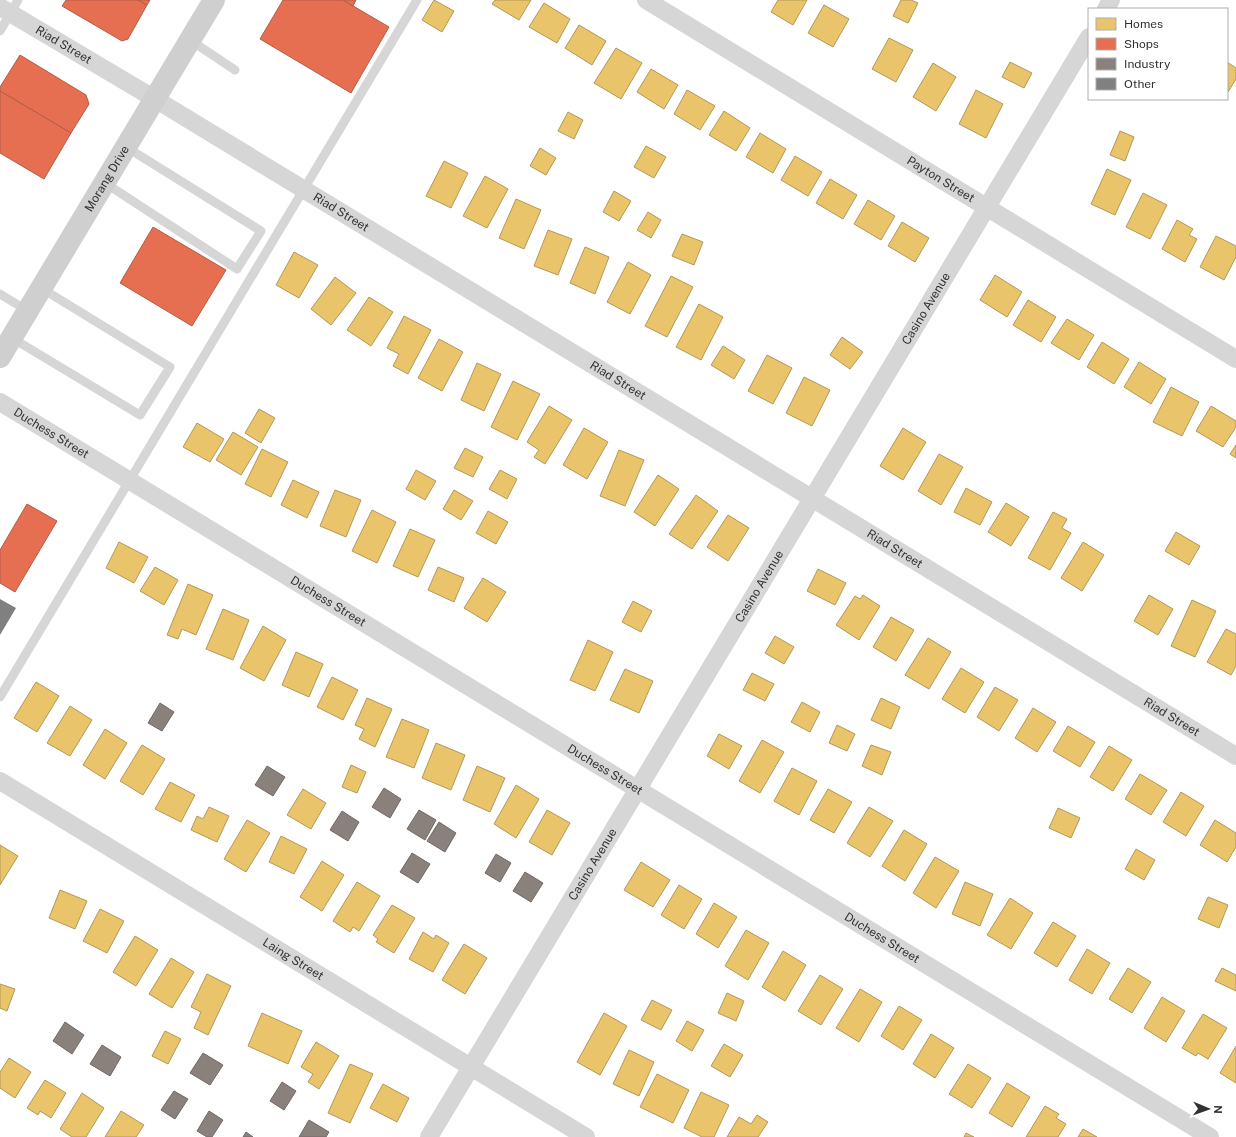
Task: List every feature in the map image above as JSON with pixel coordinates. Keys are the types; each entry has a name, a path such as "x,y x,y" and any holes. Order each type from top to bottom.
{"street":[{"name":"Morang Drive","path":"0,357 214,0"},
{"name":"Payton Street","path":"646,0 1236,358"},
{"name":"Riad Street","path":"10,7 154,98 1236,756"},
{"name":"Casino Avenue","path":"429,1137 986,206 1088,39"},
{"name":"Duchess Street","path":"0,402 1210,1137"},
{"name":"Laing Street","path":"0,780 586,1137"}],"lane":[{"path":"0,697 305,190 417,0"},
{"path":"0,31 10,7"},
{"path":"190,40 235,70"},
{"path":"105,183 237,269 261,231 126,147"},
{"path":"12,338 140,416 170,367 41,288"},
{"path":"0,294 28,310"}],"building: Homes":[{"path":"434,0 454,11 442,32 422,20"},
{"path":"495,0 531,0 519,20 492,4"},
{"path":"778,0 807,0 793,25 771,12"},
{"path":"901,0 911,0 918,3 908,23 893,16"},
{"path":"544,3 570,19 557,43 529,27"},
{"path":"824,5 849,19 833,47 808,33"},
{"path":"579,25 606,41 592,65 565,48"},
{"path":"889,38 913,50 896,82 872,69"},
{"path":"616,48 642,63 621,99 594,83"},
{"path":"1010,62 1032,73 1024,88 1002,77"},
{"path":"933,63 956,77 936,111 913,97"},
{"path":"1228,63 1236,68 1236,79 1228,92"},
{"path":"651,69 678,85 664,109 637,92"},
{"path":"687,90 715,106 700,130 674,114"},
{"path":"976,90 1003,104 986,138 959,124"},
{"path":"724,111 750,128 736,151 709,135"},
{"path":"568,112 583,120 574,139 558,131"},
{"path":"1120,131 1134,137 1125,161 1110,155"},
{"path":"760,133 786,149 773,173 746,157"},
{"path":"646,146 666,157 654,178 634,167"},
{"path":"540,148 556,158 546,175 530,166"},
{"path":"795,156 822,172 808,196 781,180"},
{"path":"444,161 468,173 451,208 426,196"},
{"path":"1107,169 1131,180 1115,215 1091,204"},
{"path":"485,176 508,189 487,228 463,216"},
{"path":"830,179 857,195 843,219 816,203"},
{"path":"614,191 631,201 619,221 603,212"},
{"path":"1143,193 1167,205 1150,239 1126,227"},
{"path":"516,199 541,210 524,249 499,238"},
{"path":"868,200 895,216 881,240 854,224"},
{"path":"648,212 661,220 651,238 637,230"},
{"path":"1177,220 1193,229 1189,235 1197,239 1185,262 1162,249"},
{"path":"902,222 929,238 915,262 888,246"},
{"path":"548,230 572,239 558,275 534,266"},
{"path":"682,234 703,242 694,265 672,256"},
{"path":"1216,236 1236,246 1236,257 1224,280 1200,267"},
{"path":"585,247 609,257 595,294 570,283"},
{"path":"294,252 318,265 299,298 276,285"},
{"path":"628,262 651,275 630,314 607,302"},
{"path":"995,275 1022,292 1007,317 980,300"},
{"path":"671,276 693,287 667,337 645,326"},
{"path":"335,277 356,293 331,325 311,309"},
{"path":"369,297 393,312 371,346 347,330"},
{"path":"1028,300 1056,317 1041,342 1013,325"},
{"path":"699,304 723,317 701,360 676,347"},
{"path":"404,316 431,330 408,374 393,366 399,354 387,348"},
{"path":"1067,319 1094,335 1079,360 1051,343"},
{"path":"842,337 863,352 850,369 830,355"},
{"path":"439,339 463,352 442,391 418,378"},
{"path":"1102,342 1129,359 1114,384 1087,367"},
{"path":"723,346 745,360 734,379 711,365"},
{"path":"767,355 792,368 773,404 748,391"},
{"path":"1139,362 1166,379 1151,404 1124,387"},
{"path":"477,363 501,374 484,411 461,400"},
{"path":"804,377 830,390 812,426 786,413"},
{"path":"513,381 540,394 517,440 491,427"},
{"path":"1171,387 1199,402 1182,436 1153,422"},
{"path":"549,406 572,420 545,464 534,457 539,450 527,442"},
{"path":"1211,406 1236,421 1236,427 1223,447 1196,431"},
{"path":"259,409 275,418 261,443 245,433"},
{"path":"197,423 224,439 210,462 183,447"},
{"path":"584,428 608,442 587,479 563,465"},
{"path":"903,428 926,442 903,480 880,466"},
{"path":"233,432 258,447 241,475 216,460"},
{"path":"1236,445 1236,458 1230,454"},
{"path":"465,448 483,457 473,477 454,468"},
{"path":"262,449 288,462 271,497 245,484"},
{"path":"619,450 644,460 625,506 600,496"},
{"path":"939,454 963,467 941,505 918,491"},
{"path":"416,470 436,481 425,500 406,489"},
{"path":"500,470 517,479 507,499 489,489"},
{"path":"658,475 679,489 655,526 634,512"},
{"path":"293,480 319,492 307,518 281,505"},
{"path":"966,488 992,502 980,525 954,512"},
{"path":"335,490 361,500 346,537 320,526"},
{"path":"454,490 473,501 461,520 443,509"},
{"path":"696,495 718,511 692,549 669,534"},
{"path":"1006,503 1029,517 1011,546 988,532"},
{"path":"372,510 396,522 377,563 352,551"},
{"path":"488,511 508,522 496,544 476,533"},
{"path":"1053,512 1067,519 1062,528 1071,533 1050,570 1028,558"},
{"path":"728,515 749,528 728,561 707,547"},
{"path":"410,529 435,540 418,577 393,566"},
{"path":"1176,532 1200,546 1189,565 1165,551"},
{"path":"119,542 148,557 134,583 106,568"},
{"path":"1083,542 1104,555 1082,591 1061,578"},
{"path":"155,567 178,580 164,605 140,591"},
{"path":"438,567 464,578 454,602 428,590"},
{"path":"818,569 846,583 835,605 807,591"},
{"path":"483,578 506,592 487,622 464,608"},
{"path":"188,584 213,595 196,635 182,629 178,639 167,635"},
{"path":"863,595 880,606 859,640 836,625 855,596 860,599"},
{"path":"1149,595 1173,609 1158,635 1134,621"},
{"path":"1192,600 1216,611 1195,657 1171,646"},
{"path":"633,601 652,611 641,632 622,622"},
{"path":"223,609 249,620 233,660 206,649"},
{"path":"891,617 914,630 896,661 873,647"},
{"path":"263,626 286,640 264,681 240,668"},
{"path":"1226,629 1236,634 1236,666 1231,675 1207,662"},
{"path":"775,636 794,647 784,664 765,653"},
{"path":"928,638 951,652 929,689 905,675"},
{"path":"588,640 613,652 595,691 570,680"},
{"path":"296,652 323,664 309,697 282,685"},
{"path":"961,668 984,682 965,713 942,699"},
{"path":"625,669 653,681 639,713 610,700"},
{"path":"752,673 774,684 765,701 743,690"},
{"path":"332,677 358,690 343,720 317,707"},
{"path":"36,682 59,696 37,732 14,718"},
{"path":"995,687 1018,700 999,731 977,717"},
{"path":"367,698 392,709 375,747 359,739 364,729 355,725"},
{"path":"881,698 900,707 891,729 871,720"},
{"path":"802,702 820,712 810,732 791,722"},
{"path":"70,706 92,720 70,756 47,743"},
{"path":"1033,708 1056,722 1037,752 1015,738"},
{"path":"402,719 429,730 414,768 386,757"},
{"path":"837,725 855,734 847,751 829,743"},
{"path":"1068,726 1095,742 1080,767 1053,751"},
{"path":"105,729 127,743 105,779 83,765"},
{"path":"719,734 742,746 729,769 707,756"},
{"path":"762,740 784,752 760,793 739,781"},
{"path":"436,743 465,755 451,790 422,778"},
{"path":"142,745 165,759 143,795 120,781"},
{"path":"871,745 891,752 882,775 862,766"},
{"path":"1109,746 1132,760 1113,791 1090,777"},
{"path":"351,765 366,772 357,793 342,787"},
{"path":"477,766 505,778 490,812 463,800"},
{"path":"792,768 817,781 799,815 774,801"},
{"path":"1140,774 1167,790 1151,815 1125,799"},
{"path":"170,782 195,795 181,822 155,809"},
{"path":"516,785 539,799 516,838 494,824"},
{"path":"303,789 326,803 311,829 287,815"},
{"path":"828,789 852,802 834,833 810,820"},
{"path":"1181,792 1204,806 1186,836 1163,822"},
{"path":"209,807 229,816 217,842 191,830 197,816 203,819"},
{"path":"869,807 893,821 870,857 847,843"},
{"path":"1058,808 1080,818 1071,838 1049,828"},
{"path":"547,810 570,823 552,855 529,842"},
{"path":"247,820 270,833 246,872 224,859"},
{"path":"1215,820 1236,833 1236,847 1227,862 1200,845"},
{"path":"904,830 927,844 905,881 882,866"},
{"path":"281,836 307,849 294,874 269,862"},
{"path":"0,845 18,856 0,885"},
{"path":"1136,849 1155,860 1144,880 1125,869"},
{"path":"935,857 959,871 936,908 913,893"},
{"path":"322,861 344,875 322,911 300,897"},
{"path":"641,862 670,880 653,907 624,890"},
{"path":"357,882 380,896 359,931 353,927 350,932 333,921"},
{"path":"965,882 993,894 980,926 952,914"},
{"path":"679,885 702,899 684,929 661,915"},
{"path":"60,890 87,901 75,929 49,918"},
{"path":"1208,897 1228,905 1219,928 1198,919"},
{"path":"1010,898 1033,913 1011,949 987,935"},
{"path":"714,903 737,917 718,948 696,934"},
{"path":"392,905 415,918 394,953 376,942 378,939 373,935"},
{"path":"100,909 124,921 107,953 83,941"},
{"path":"1053,922 1076,936 1057,967 1034,953"},
{"path":"746,930 769,943 748,980 725,966"},
{"path":"423,932 434,939 436,935 449,943 433,972 409,959"},
{"path":"135,936 158,950 136,986 113,972"},
{"path":"464,944 487,958 465,994 442,980"},
{"path":"1087,949 1110,963 1092,994 1069,980"},
{"path":"783,951 806,965 785,1001 762,987"},
{"path":"171,958 194,972 172,1008 149,994"},
{"path":"1128,968 1151,982 1132,1013 1109,999"},
{"path":"1222,968 1236,975 1236,991 1215,981"},
{"path":"207,974 231,986 208,1035 194,1028 201,1012 191,1007"},
{"path":"820,975 843,989 821,1025 798,1011"},
{"path":"0,984 15,989 7,1011 0,1008"},
{"path":"860,989 882,1002 859,1042 836,1028"},
{"path":"727,993 744,1001 736,1021 718,1013"},
{"path":"1162,997 1185,1011 1166,1042 1144,1028"},
{"path":"652,1000 672,1010 661,1030 641,1020"},
{"path":"899,1006 922,1020 903,1050 881,1036"},
{"path":"262,1013 302,1031 288,1064 248,1046"},
{"path":"604,1013 627,1026 600,1075 577,1062"},
{"path":"1203,1014 1227,1028 1208,1059 1198,1053 1196,1056 1182,1048"},
{"path":"687,1021 704,1030 692,1051 676,1041"},
{"path":"165,1031 181,1039 168,1064 152,1056"},
{"path":"931,1034 954,1048 935,1078 913,1064"},
{"path":"316,1042 339,1056 319,1089 308,1082 313,1074 301,1067"},
{"path":"724,1044 743,1055 730,1077 711,1066"},
{"path":"1236,1046 1236,1083 1220,1073"},
{"path":"629,1050 654,1062 639,1096 613,1084"},
{"path":"9,1058 31,1072 15,1098 0,1088 0,1072"},
{"path":"350,1064 373,1074 350,1123 328,1113"},
{"path":"968,1064 991,1078 972,1108 949,1094"},
{"path":"657,1074 689,1090 673,1123 640,1107"},
{"path":"45,1080 66,1093 51,1118 40,1111 38,1115 27,1108"},
{"path":"1007,1083 1030,1097 1012,1127 989,1113"},
{"path":"383,1084 409,1098 397,1122 370,1108"},
{"path":"701,1092 729,1105 714,1137 702,1137 684,1128"},
{"path":"82,1093 104,1108 86,1137 72,1137 60,1129"},
{"path":"1045,1106 1059,1114 1056,1118 1066,1124 1058,1137 1026,1137"},
{"path":"121,1111 144,1125 136,1137 105,1137"},
{"path":"757,1115 768,1122 758,1137 727,1137 739,1117 751,1124"},
{"path":"1083,1129 1097,1137 1078,1137"},
{"path":"966,1133 974,1137 964,1137"}],"building: Shops":[{"path":"66,0 138,0 147,5 128,39 122,41 62,6"},
{"path":"138,0 150,0 147,5"},
{"path":"283,0 343,0 389,27 351,93 260,39"},
{"path":"343,0 356,0 353,6"},
{"path":"20,55 86,95 89,104 71,133 0,91 0,87"},
{"path":"0,91 71,133 44,179 0,153"},
{"path":"153,227 226,270 192,326 120,283"},
{"path":"27,504 57,521 15,592 0,583 0,550"}],"building: Industry":[{"path":"160,703 174,712 162,731 148,723"},
{"path":"267,766 285,777 273,796 255,785"},
{"path":"384,788 401,799 390,818 372,807"},
{"path":"419,810 436,820 425,840 407,829"},
{"path":"342,811 359,822 348,841 330,830"},
{"path":"439,822 456,833 445,852 427,841"},
{"path":"412,853 430,864 418,883 400,872"},
{"path":"496,854 511,863 500,882 485,873"},
{"path":"525,872 543,883 531,902 513,891"},
{"path":"65,1022 84,1035 72,1054 53,1041"},
{"path":"102,1045 121,1057 110,1076 90,1064"},
{"path":"203,1053 223,1065 210,1085 190,1073"},
{"path":"282,1082 296,1091 284,1110 270,1101"},
{"path":"174,1091 188,1099 175,1119 161,1110"},
{"path":"209,1111 223,1120 212,1137 207,1137 197,1131"},
{"path":"309,1120 329,1132 326,1137 299,1137"},
{"path":"246,1132 253,1137 243,1137"}],"building: Other":[{"path":"0,599 16,608 0,635"}]}
